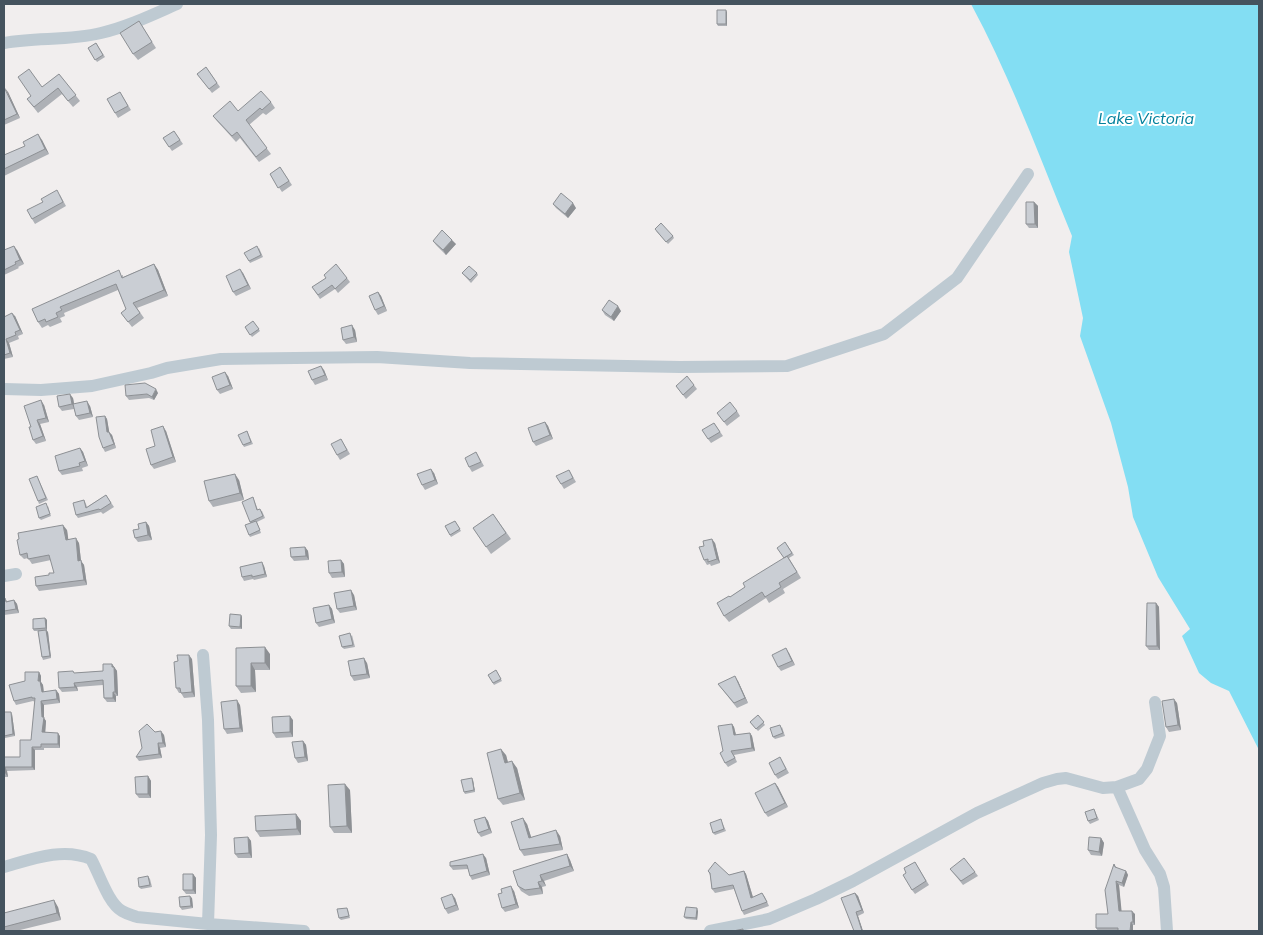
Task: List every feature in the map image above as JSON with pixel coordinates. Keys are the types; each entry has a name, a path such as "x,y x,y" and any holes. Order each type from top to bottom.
{"street":[{"path":"4,44 15,41 50,40 102,33 138,21 177,4"},
{"path":"4,389 41,390 92,386 168,368 221,359 377,357 480,363 680,367 787,366 884,334 957,278 1028,174"},
{"path":"204,655 211,835 208,924"},
{"path":"710,931 769,919 816,899 853,881 977,813 1043,783 1066,778 1103,788 1117,788 1139,779 1147,769 1160,736 1155,702"},
{"path":"1117,788 1145,850 1160,874 1164,887 1167,931"},
{"path":"4,867 63,853 79,854 91,859 113,904 121,911 137,917 304,931"}],"water":[{"name":"Lake Victoria","path":"971,4 1259,4 1259,750 1229,691 1211,683 1199,673 1182,636 1190,629 1158,577 1133,517 1128,487 1111,423 1080,336 1083,318 1069,252 1072,236 1012,89"}],"building":[{"path":"717,10 726,10 726,24 717,24"},
{"path":"139,21 152,42 133,54 120,33"},
{"path":"96,43 103,55 95,60 88,48"},
{"path":"206,67 217,83 209,89 197,74"},
{"path":"29,69 42,87 59,74 76,95 68,101 58,88 34,107 27,99 31,96 18,77"},
{"path":"4,87 17,114 4,120"},
{"path":"261,91 271,102 262,110 260,108 246,120 267,148 256,157 237,132 232,136 213,116 230,101 238,111"},
{"path":"120,92 128,106 115,113 107,99"},
{"path":"174,131 180,140 169,147 163,138"},
{"path":"38,134 45,149 4,169 4,155 25,146 23,142"},
{"path":"280,167 289,181 278,188 270,174"},
{"path":"57,190 63,202 32,219 27,210 43,202 41,199"},
{"path":"561,193 573,203 565,214 553,204"},
{"path":"1026,202 1034,202 1035,224 1026,224"},
{"path":"661,223 673,236 666,242 655,229"},
{"path":"442,230 452,240 443,250 433,241"},
{"path":"14,246 20,260 4,270 4,250"},
{"path":"257,246 261,255 249,261 244,253"},
{"path":"154,264 164,290 133,303 140,313 128,322 121,313 126,309 116,284 60,307 62,310 56,313 58,317 46,322 45,319 38,322 32,309 119,270 122,278"},
{"path":"336,264 347,278 335,289 332,285 318,295 312,287 326,278 324,275"},
{"path":"469,266 477,273 470,280 462,273"},
{"path":"240,269 248,285 233,292 226,276"},
{"path":"378,292 384,306 375,310 369,296"},
{"path":"609,300 618,306 611,317 602,310"},
{"path":"12,313 20,330 15,332 16,335 6,339 10,353 4,355 4,317"},
{"path":"253,321 259,329 250,335 245,327"},
{"path":"352,325 354,337 343,340 341,328"},
{"path":"321,366 325,375 312,380 308,371"},
{"path":"225,372 230,385 217,390 212,377"},
{"path":"687,376 694,385 683,395 676,386"},
{"path":"145,383 156,389 152,397 147,394 126,396 125,385"},
{"path":"70,394 72,404 59,407 57,396"},
{"path":"41,400 46,418 37,420 43,436 33,440 24,406"},
{"path":"87,401 90,413 76,416 73,404"},
{"path":"730,402 737,411 724,422 717,413"},
{"path":"105,416 107,432 109,432 114,444 103,448 96,417"},
{"path":"545,422 550,435 533,442 528,428"},
{"path":"714,423 720,432 708,439 702,430"},
{"path":"163,426 173,457 151,465 146,449 155,446 151,430"},
{"path":"247,431 251,442 243,445 238,435"},
{"path":"341,439 347,450 337,455 331,444"},
{"path":"80,448 85,461 79,463 80,466 59,471 55,456"},
{"path":"476,452 481,462 469,467 465,458"},
{"path":"431,469 435,480 422,485 417,474"},
{"path":"569,470 573,478 561,484 556,476"},
{"path":"235,474 240,493 209,501 204,481"},
{"path":"37,476 46,498 38,501 29,479"},
{"path":"106,495 111,503 100,510 76,515 73,503 84,500 86,508"},
{"path":"253,497 257,510 260,509 263,516 250,522 242,502"},
{"path":"46,503 50,514 39,518 36,507"},
{"path":"493,514 506,533 486,547 473,528"},
{"path":"256,521 260,530 249,535 245,525"},
{"path":"455,521 460,529 450,535 445,526"},
{"path":"146,522 148,535 135,538 133,530 139,529 138,524"},
{"path":"63,525 66,540 76,538 78,561 81,560 84,580 36,586 35,577 54,573 49,555 28,559 27,553 20,555 17,540 19,539 18,533"},
{"path":"712,539 717,559 708,562 708,559 704,560 699,547 704,546 703,541"},
{"path":"785,542 792,553 784,558 777,548"},
{"path":"305,547 306,556 291,557 290,548"},
{"path":"787,556 797,572 779,583 781,587 765,597 762,592 724,616 717,603 745,587 743,583"},
{"path":"341,560 342,572 329,573 328,561"},
{"path":"262,562 265,574 242,577 240,567"},
{"path":"351,590 354,606 337,609 334,593"},
{"path":"4,598 6,602 14,600 16,609 4,611"},
{"path":"1147,603 1156,603 1157,646 1146,646"},
{"path":"329,605 332,619 316,623 313,608"},
{"path":"230,614 241,615 240,627 229,626"},
{"path":"45,618 46,628 33,629 33,619"},
{"path":"46,630 50,656 42,657 38,631"},
{"path":"350,633 353,645 342,647 339,636"},
{"path":"265,647 265,663 251,663 251,686 236,686 236,648"},
{"path":"786,648 792,661 778,667 772,655"},
{"path":"177,655 189,655 192,692 181,693 180,688 176,688 174,662 178,661"},
{"path":"364,658 367,674 351,676 348,661"},
{"path":"103,664 112,664 112,667 114,667 115,692 113,692 113,698 104,698 103,680 74,683 75,687 59,688 58,672 103,671"},
{"path":"496,670 501,679 493,683 488,675"},
{"path":"25,672 39,672 38,681 40,681 42,692 56,690 57,699 41,701 42,717 44,717 42,732 58,733 58,744 41,744 41,747 32,747 32,767 5,767 4,773 4,757 20,757 20,740 31,740 35,698 14,701 9,685 25,681"},
{"path":"735,676 745,698 734,703 718,684"},
{"path":"1174,699 1178,725 1166,727 1162,701"},
{"path":"237,700 240,728 224,729 221,702"},
{"path":"4,712 11,712 13,734 4,736"},
{"path":"758,715 764,722 756,729 750,722"},
{"path":"290,716 290,732 273,733 272,717"},
{"path":"147,724 155,732 161,731 163,743 158,743 159,754 136,757 142,748 139,731"},
{"path":"732,724 734,735 750,733 752,748 731,751 735,758 725,763 720,753 723,751 718,726"},
{"path":"780,725 783,733 773,737 770,728"},
{"path":"303,741 305,757 295,758 292,742"},
{"path":"501,749 505,763 512,761 520,793 498,799 487,753"},
{"path":"780,757 786,769 775,775 769,763"},
{"path":"148,776 148,794 136,794 135,777"},
{"path":"472,778 474,790 464,792 461,780"},
{"path":"775,783 785,803 765,813 755,793"},
{"path":"345,784 347,826 330,827 328,785"},
{"path":"1094,809 1097,818 1088,821 1085,812"},
{"path":"296,814 297,829 256,831 255,816"},
{"path":"485,817 489,829 478,833 474,820"},
{"path":"523,818 529,838 556,830 560,844 520,850 511,822"},
{"path":"721,819 724,829 713,833 710,823"},
{"path":"248,837 249,853 235,854 234,838"},
{"path":"1089,837 1101,838 1099,852 1088,850"},
{"path":"483,854 487,871 470,876 467,865 450,866 450,862"},
{"path":"567,854 570,866 540,875 542,881 538,882 540,888 525,890 518,886 513,871"},
{"path":"964,858 975,872 961,881 950,869"},
{"path":"715,862 729,875 744,871 751,898 762,893 767,902 742,911 733,885 712,889 710,873 708,871"},
{"path":"915,862 926,881 912,890 903,875 906,873 904,868"},
{"path":"1114,864 1115,867 1126,871 1122,883 1116,881 1119,911 1132,911 1133,922 1131,922 1130,931 1118,931 1118,928 1096,928 1096,914 1108,914 1105,890"},
{"path":"183,874 193,874 193,890 183,890"},
{"path":"148,876 150,885 139,887 138,878"},
{"path":"511,886 516,904 502,908 498,894 502,893 501,889"},
{"path":"855,893 862,910 856,912 862,931 854,931 841,898"},
{"path":"452,894 456,905 445,909 441,898"},
{"path":"190,896 191,906 180,907 179,897"},
{"path":"54,900 57,913 4,927 4,913"},
{"path":"686,907 697,908 696,918 684,917"},
{"path":"347,908 349,916 339,918 337,909"}]}
